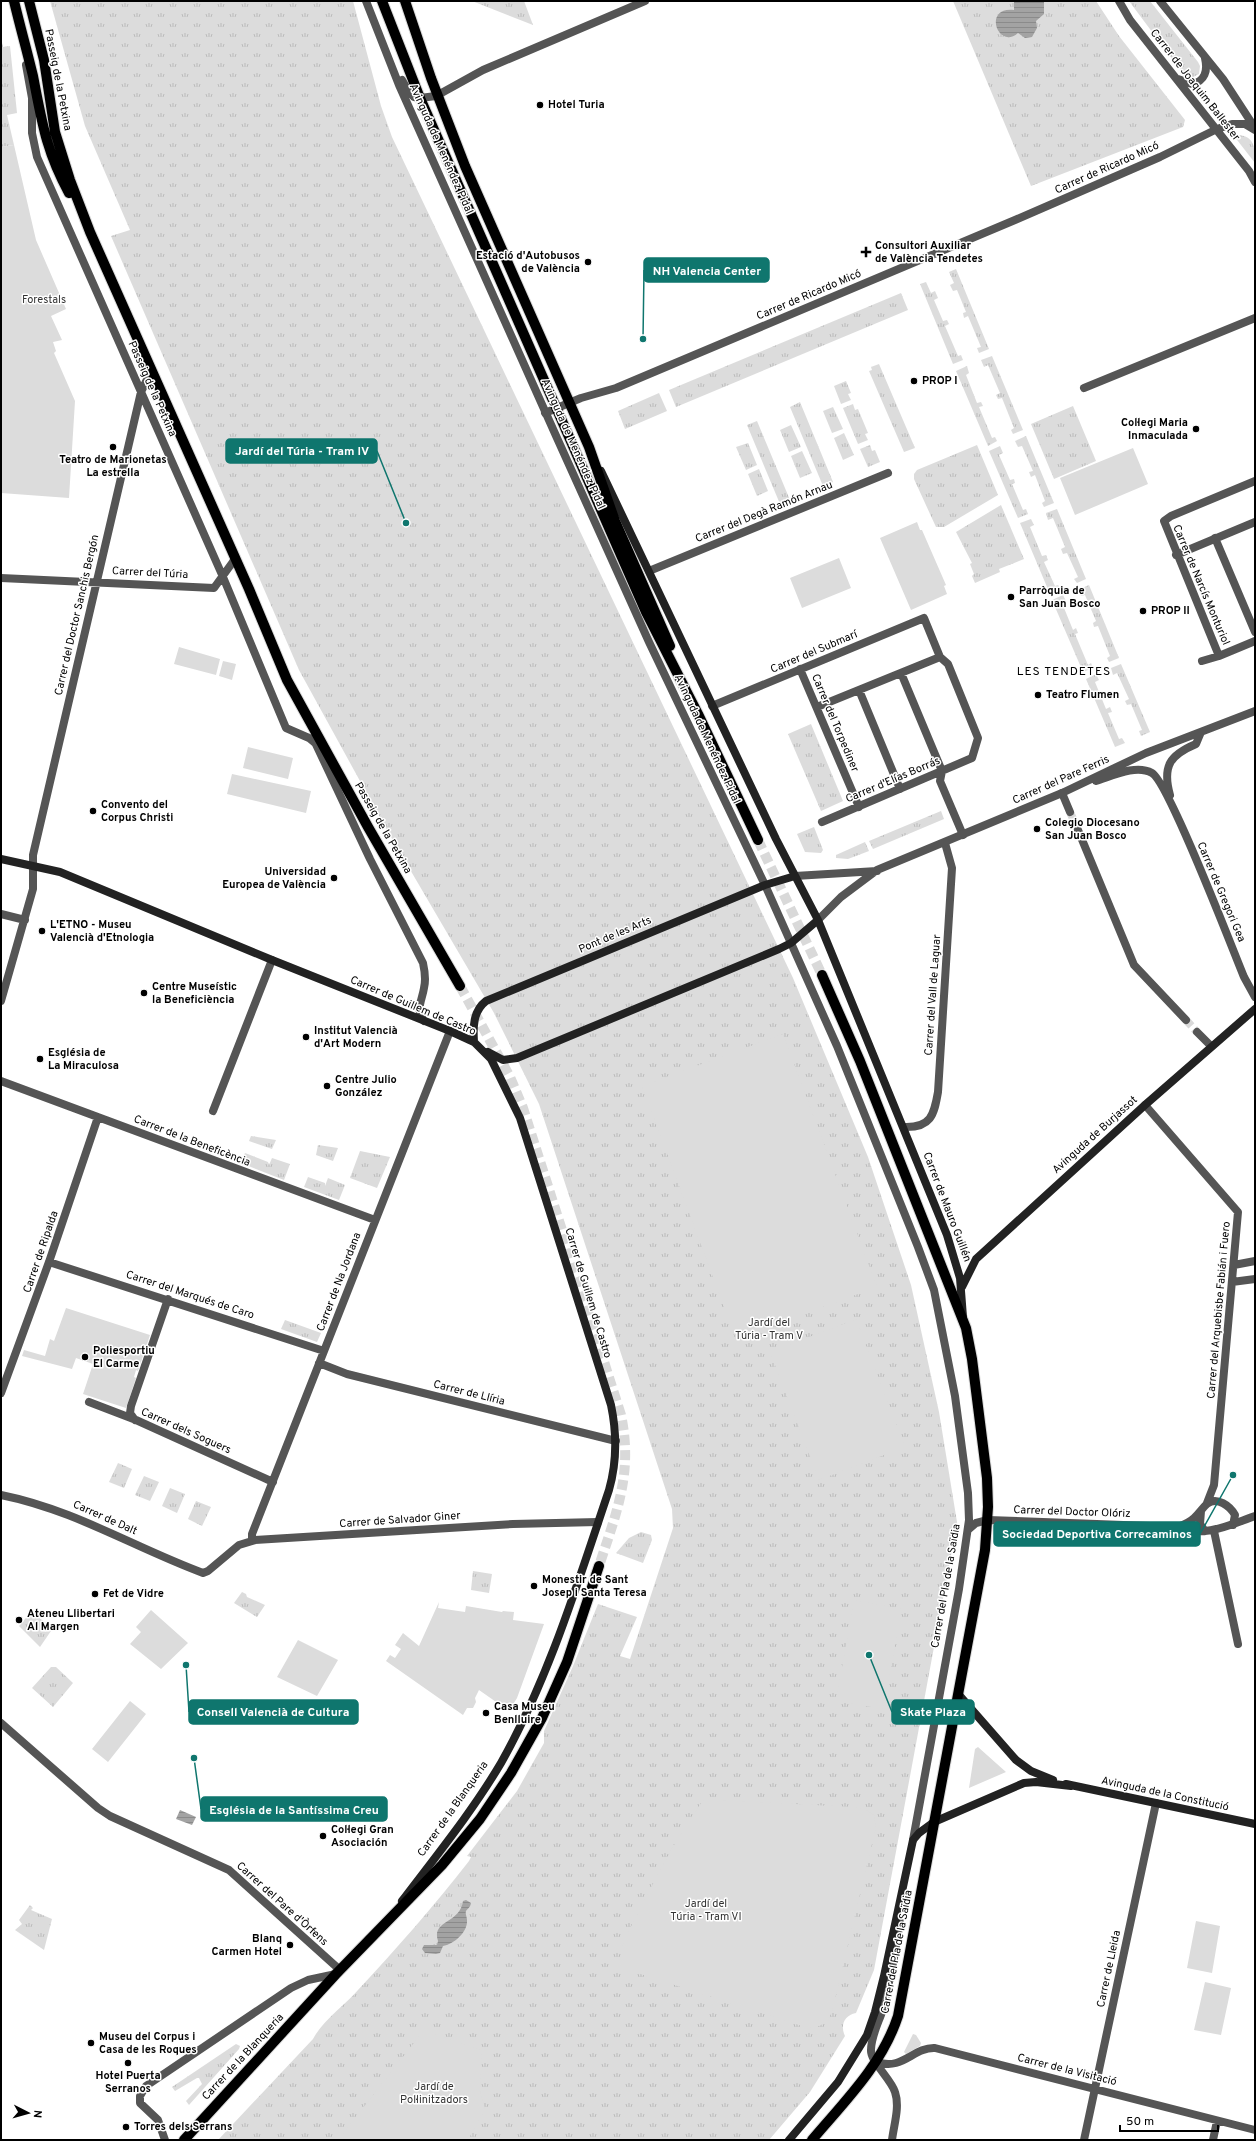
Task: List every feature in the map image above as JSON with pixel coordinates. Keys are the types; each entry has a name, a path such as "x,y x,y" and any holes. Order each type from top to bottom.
{"main road":[{"name":"Passeig de la Petxina","path":"14,1 50,154 90,232"},
{"name":"Passeig de la Petxina","path":"29,1 44,60 55,132 70,180 90,232 235,558 287,680 368,827 460,986"},
{"name":"Avinguda de Menéndez Pidal","path":"382,1 420,98 646,612 698,714 758,840"},
{"name":"Avinguda de Menéndez Pidal","path":"405,1 465,166 589,448 624,516 712,706 818,920"},
{"name":"Avinguda de Menéndez Pidal","path":"589,448 615,521 654,608 698,714"},
{"name":"Carrer de Guillem de Castro","path":"1,859 60,872 272,960 450,1031 474,1042 482,1048 491,1059 507,1088 522,1126 611,1405 616,1441 611,1483 598,1522"},
{"name":"Pont de les Arts","path":"474,1042 473,1031 476,1014 486,1001 764,885 795,876"},
{"name":"Carrer de Mauro Guillén","path":"818,920 947,1234 962,1288 963,1317"},
{"path":"482,1048 503,1060 517,1058 779,949 791,943 818,920"},
{"path":"822,975 860,1061 963,1317"},
{"name":"Avinguda de Burjassot","path":"962,1288 976,1259 1210,1046 1255,1008"},
{"name":"Carrer del Pla de la Saïdia","path":"877,2062 892,2035 898,2016 985,1550 988,1520 987,1478 975,1379 969,1339 963,1317"},
{"name":"Carrer de la Blanqueria","path":"385,1924 473,1806 513,1740 545,1670 598,1522"},
{"name":"Carrer de la Blanqueria","path":"184,2140 338,1972 430,1878 462,1842 496,1796 521,1756 565,1667 600,1566"},
{"path":"959,1695 1024,1767 1040,1776 1071,1786"},
{"path":"913,1840 934,1822 1024,1783 1036,1782 1071,1786"},
{"name":"Avinguda de la Constitució","path":"1071,1786 1156,1802 1255,1824"},
{"name":"Carrer del Pla de la Saïdia","path":"789,2140 838,2082 862,2045 871,2025 884,1976 909,1852 913,1840"},
{"path":"812,2140 877,2062"}],"street":[{"path":"438,95 494,65 645,1"},
{"name":"Carrer de Joaquim Ballester","path":"1118,1 1130,20 1217,129 1249,171 1255,182"},
{"name":"Carrer de Joaquim Ballester","path":"1160,1 1237,99 1255,129"},
{"name":"Avinguda de Menéndez Pidal","path":"368,5 406,89 414,97 420,98 438,95"},
{"name":"Avinguda de Menéndez Pidal","path":"368,5 402,92 545,413 649,642 764,885"},
{"name":"Passeig de la Petxina","path":"19,19 32,98 32,133 37,157 223,578 286,728 309,738 315,743"},
{"path":"1177,79 1192,84 1202,79 1206,72 1204,56"},
{"name":"Carrer de Ricardo Micó","path":"545,413 569,403 616,388 1015,220 1160,157 1217,129 1232,124 1245,124 1255,129"},
{"path":"1084,388 1255,318"},
{"name":"Carrer del Doctor Sanchis Bergón","path":"1,1001 33,890 33,855 141,392 151,371"},
{"name":"Carrer del Degà Ramón Arnau","path":"649,571 888,473"},
{"name":"Carrer de Narcís Monturiol","path":"1219,656 1176,554 1164,521 1171,516 1255,481"},
{"path":"1176,554 1255,522"},
{"path":"1215,538 1255,632"},
{"name":"Carrer del Túria","path":"1,578 214,588 223,578 235,558"},
{"name":"Carrer del Submarí","path":"712,706 924,618 940,657"},
{"path":"1202,661 1219,656 1255,641"},
{"path":"817,707 940,657"},
{"name":"Carrer d'Elías Borrás","path":"822,822 972,758 978,738 948,664 940,657"},
{"name":"Carrer del Torpediner","path":"800,669 859,806"},
{"path":"901,673 942,771 940,782 963,835"},
{"name":"Passeig de la Petxina","path":"287,680 370,859 423,963 425,974 424,988 418,1009 419,1015 424,1021"},
{"path":"859,690 900,789"},
{"name":"Carrer del Pare Ferris","path":"818,920 841,897 877,870 945,843 1062,793 1146,753 1255,711"},
{"name":"Carrer de Gregori Gea","path":"1201,732 1196,744 1177,753 1168,768 1166,781 1178,817 1244,977 1255,997"},
{"name":"Carrer de Gregori Gea","path":"1071,789 1133,770 1151,772 1157,778 1178,817"},
{"path":"1062,793 1070,812"},
{"path":"1078,830 1134,965 1186,1020"},
{"name":"Carrer del Vall de Laguar","path":"904,1127 913,1128 924,1125 932,1118 938,1092 952,868 945,843"},
{"name":"Carrer del Pare Ferris","path":"795,876 877,870"},
{"path":"764,885 791,943"},
{"path":"1,914 25,920"},
{"name":"Carrer del Pla de la Saïdia","path":"791,943 863,1108 903,1212 919,1247 939,1312 955,1396 968,1493 969,1529 913,1840"},
{"path":"213,1111 272,960"},
{"name":"Carrer de Na Jordana","path":"255,1540 251,1536 450,1031"},
{"path":"1197,1032 1210,1046"},
{"name":"Carrer de la Beneficència","path":"1,1081 375,1220"},
{"name":"Carrer del Arquebisbe Fabián i Fuero","path":"1145,1105 1238,1212 1214,1485 1207,1503"},
{"name":"Carrer de Ripalda","path":"1,1393 4,1375 50,1262 98,1117"},
{"path":"1234,1265 1255,1261"},
{"name":"Carrer del Marqués de Caro","path":"50,1262 324,1350"},
{"path":"1232,1282 1255,1279"},
{"path":"136,1420 130,1413 168,1299"},
{"name":"Carrer de Llíria","path":"319,1363 347,1374 616,1441"},
{"name":"Carrer dels Soguers","path":"89,1402 136,1420 272,1482"},
{"name":"Carrer de Dalt","path":"1,1495 28,1500 63,1511 104,1528 151,1552 198,1571"},
{"path":"1177,1527 1188,1523 1207,1503 1219,1502 1232,1509 1235,1515 1233,1525"},
{"path":"1201,1511 1200,1524 1205,1531"},
{"name":"Carrer del Doctor Olóriz","path":"969,1529 976,1523 988,1520 1177,1527 1186,1531 1214,1531 1255,1516"},
{"name":"Carrer de Salvador Giner","path":"198,1571 203,1573 208,1571 239,1545 255,1540 513,1524 598,1522"},
{"path":"1214,1531 1238,1644"},
{"name":"Carrer del Pare d'Òrfens","path":"1,1723 98,1808 119,1821 229,1870 338,1972"},
{"name":"Carrer de Lleida","path":"1084,2140 1156,1802"},
{"name":"Carrer del Pla de la Saïdia","path":"877,2062 871,2055 871,2046 890,1976 899,1924 900,1902"},
{"name":"Carrer de la Blanqueria","path":"166,2140 158,2120 140,2103 140,2096 146,2086 291,1988 308,1980 338,1972"},
{"name":"Carrer de la Visitació","path":"877,2062 893,2064 922,2050 935,2048 1255,2130"},
{"path":"877,2062 891,2083 897,2102 892,2140"},
{"path":"1213,2140 1218,2120"}],"green space":[{"path":"50,1 353,1 381,106 392,137 793,978 868,1157 911,1285 939,1412 957,1522 874,1970 856,2013 849,2016 844,2022 843,2028 845,2036 810,2092 769,2140 218,2140 313,2039 328,2019 352,1996 387,1958 429,1911 469,1861 471,1857 467,1856 517,1791 544,1743 544,1731 573,1666 598,1604 637,1617 620,1656 630,1659 673,1528 672,1509 539,1104 494,1013 388,832 299,670 111,236 130,230 85,126"},
{"path":"472,1 524,1 533,25"},
{"path":"953,1 1096,1 1119,36 1185,120 1183,127 1031,186"},
{"path":"1129,1 1150,1 1198,62 1200,66 1199,74 1191,78 1182,72"},
{"path":"1,37 3,47 10,46 17,113 7,115 14,145 1,147"},
{"path":"1237,135 1247,137 1251,140 1255,153 1255,163 1234,136"},
{"name":"Forestals","path":"14,145 36,240 66,309 51,316 62,340 53,342 56,351 54,353 75,401 69,498 1,493 1,147"},
{"path":"956,269 989,349 979,353 977,348 981,347 968,316 964,318 963,313 966,312 957,290 953,291 950,285 954,283 949,272"},
{"path":"926,282 931,293 935,291 938,298 934,300 943,321 947,320 949,324 945,326 958,356 961,355 963,360 953,364 920,284"},
{"path":"901,293 908,310 676,407 669,390"},
{"path":"992,356 1023,430 1013,434 1011,430 1014,428 1002,398 998,399 996,395 1000,393 988,365 984,367 981,360"},
{"path":"879,364 915,448 904,452 869,371 872,370 871,367"},
{"path":"967,366 969,373 966,375 977,403 981,402 983,406 979,407 992,438 995,437 997,441 988,446 956,371"},
{"path":"846,381 851,393 848,394 851,400 841,404 834,386"},
{"path":"659,393 667,411 625,429 618,411"},
{"path":"800,402 833,482 823,486 790,407"},
{"path":"853,404 855,410 858,409 868,433 865,434 868,440 858,444 843,408"},
{"path":"1073,406 1096,461 1054,479 1031,424"},
{"path":"833,407 843,429 832,433 823,411"},
{"path":"757,421 790,500 780,504 747,425"},
{"path":"791,425 801,447 789,452 780,430"},
{"path":"844,433 854,455 843,460 834,438"},
{"path":"1026,436 1054,503 1044,507 1042,503 1045,501 1035,475 1031,477 1029,472 1033,471 1022,446 1018,447 1015,441"},
{"path":"748,443 757,465 746,470 736,447"},
{"path":"870,445 872,451 875,450 880,462 868,467 860,449"},
{"path":"977,445 998,495 944,527 936,527 914,479 914,474 917,470"},
{"path":"1000,446 1003,453 999,455 1010,480 1014,479 1015,483 1012,484 1023,510 1026,509 1028,514 1018,518 989,451"},
{"path":"1133,448 1148,484 1075,515 1060,478"},
{"path":"802,451 812,473 800,478 791,456"},
{"path":"759,469 768,491 757,496 748,474"},
{"path":"1001,505 1024,559 999,569 1000,572 975,583 972,576 974,574 970,564 972,563 956,532"},
{"path":"1057,509 1086,579 1077,583 1074,579 1078,577 1067,553 1063,554 1061,549 1065,547 1053,518 1048,520 1046,513"},
{"path":"1031,519 1034,525 1030,527 1042,556 1046,555 1048,560 1044,562 1055,586 1058,585 1060,590 1050,594 1020,523"},
{"path":"917,522 946,585 944,586 947,594 911,610 880,538"},
{"path":"839,558 851,588 802,608 790,578"},
{"path":"1089,585 1119,658 1109,662 1107,658 1110,656 1098,626 1094,627 1093,623 1096,621 1085,595 1081,596 1078,590"},
{"path":"1063,595 1066,601 1062,603 1073,630 1076,628 1078,633 1075,634 1088,665 1091,663 1093,668 1083,672 1052,600"},
{"path":"179,647 220,659 216,675 174,664"},
{"path":"223,661 236,664 232,680 219,676"},
{"path":"1121,664 1150,732 1141,736 1139,731 1142,730 1131,704 1127,705 1125,701 1129,699 1117,673 1113,675 1111,668"},
{"path":"1096,674 1099,680 1095,682 1106,709 1110,707 1112,712 1108,713 1119,739 1122,738 1125,743 1115,747 1086,679"},
{"path":"811,724 843,801 821,811 788,734"},
{"path":"248,747 293,758 288,779 243,768"},
{"path":"232,774 311,791 306,813 227,794"},
{"path":"941,811 944,819 873,849 869,841"},
{"path":"814,827 823,850 821,853 805,852 797,834"},
{"path":"865,842 869,851 848,859 836,858 836,855"},
{"path":"783,1034 877,1287 736,1339 642,1086"},
{"path":"251,1136 276,1140 272,1149 249,1141"},
{"path":"318,1145 338,1148 333,1161 316,1155"},
{"path":"360,1151 390,1157 377,1188 350,1178"},
{"path":"245,1153 268,1162 269,1165 272,1158 290,1164 284,1180 241,1163"},
{"path":"308,1177 325,1183 325,1186 328,1178 345,1185 339,1200 304,1187"},
{"name":"Poliesportiu El Carme","path":"66,1308 150,1335 138,1371 136,1370 134,1377 136,1378 126,1408 83,1394 93,1364 76,1358 72,1369 22,1356 24,1350 45,1356 50,1339 54,1341"},
{"path":"856,1319 905,1447 819,1480 770,1352"},
{"path":"285,1320 321,1333 317,1342 281,1329"},
{"path":"118,1463 132,1469 124,1488 109,1482"},
{"path":"144,1476 159,1482 150,1501 135,1495"},
{"path":"170,1488 185,1494 177,1513 162,1506"},
{"path":"196,1501 211,1507 202,1526 188,1519"},
{"path":"641,1532 651,1535 652,1540 643,1563 616,1553 629,1538"},
{"path":"473,1571 492,1574 489,1593 471,1590"},
{"path":"242,1592 246,1594 247,1597 265,1605 257,1617 234,1603"},
{"path":"854,1600 902,1609 883,1709 836,1701"},
{"path":"439,1602 438,1608 465,1612 466,1606 502,1612 514,1612 513,1620 544,1624 517,1698 509,1711 479,1690 475,1698 476,1702 473,1708 467,1708 463,1715 386,1661 390,1655 395,1658 401,1649 395,1645 403,1633 419,1646"},
{"path":"151,1610 188,1643 161,1669 130,1644 141,1632 136,1627"},
{"path":"31,1612 53,1628 40,1647 19,1626"},
{"path":"298,1640 338,1660 317,1696 277,1677"},
{"path":"51,1667 56,1667 73,1683 53,1707 32,1688"},
{"path":"130,1701 146,1714 108,1762 92,1749"},
{"path":"978,1747 1006,1772 969,1788 975,1749"},
{"name":"Jardí del Túria - Tram VI","path":"704,1799 852,1807 865,1809 874,1815 876,1827 832,2012 822,2025 805,2027 631,1971 624,1966 621,1951 625,1938 672,1849 692,1815"},
{"path":"30,1905 33,1908 31,1910 52,1919 44,1950 15,1930 22,1924 19,1920"},
{"path":"1196,1921 1220,1926 1212,1973 1187,1968"},
{"path":"1205,1982 1231,1988 1221,2035 1194,2030"},
{"name":"Jardí de Pol·linitzadors","path":"424,2030 482,2050 480,2091 485,2109 468,2140 338,2140"},
{"path":"913,2034 916,2035 921,2043 920,2046 906,2054 904,2052"},
{"path":"236,2044 240,2046 239,2049 189,2105 186,2101 202,2084 199,2078 175,2091 172,2087"}],"shaded area":[{"path":"1014,1 1044,1 1044,14 1036,21 1037,28 1032,37 1025,38 1018,33 1011,37 1004,36 996,27 998,14 1004,11 1014,10"},
{"path":"180,1810 196,1817 192,1825 176,1819"},
{"path":"466,1900 471,1903 470,1907 466,1911 467,1924 460,1937 452,1943 443,1946 440,1953 425,1953 422,1949 424,1945 437,1945 437,1934 439,1929 457,1914 463,1901"}],"tunnel":[{"path":"1070,812 1078,830"},
{"path":"758,840 822,975"},
{"path":"460,986 510,1077 523,1108 621,1415 625,1455 624,1474 617,1509 599,1566"},
{"path":"1186,1020 1197,1032"}],"place":[{"name":"Hotel Turia","path":"540,105"},
{"name":"Consultori Auxiliar de València Tendetes","path":"866,252"},
{"name":"Estació d'Autobusos de València","path":"588,262"},
{"name":"NH Valencia Center","path":"643,339"},
{"name":"PROP I","path":"914,381"},
{"name":"Col·legi Maria Inmaculada","path":"1196,429"},
{"name":"Teatro de Marionetas La estrella","path":"113,447"},
{"name":"Jardí del Túria - Tram IV","path":"406,523"},
{"name":"Parròquia de San Juan Bosco","path":"1011,597"},
{"name":"PROP II","path":"1143,611"},
{"name":"Teatro Flumen","path":"1038,695"},
{"name":"Convento del Corpus Christi","path":"93,811"},
{"name":"Colegio Diocesano San Juan Bosco","path":"1037,829"},
{"name":"Universidad Europea de València","path":"334,878"},
{"name":"L'ETNO - Museu Valencià d'Etnologia","path":"42,931"},
{"name":"Centre Museístic la Beneficiència","path":"144,993"},
{"name":"Institut Valencià d'Art Modern","path":"306,1037"},
{"name":"Església de La Miraculosa","path":"40,1059"},
{"name":"Centre Julio González","path":"327,1086"},
{"name":"Poliesportiu El Carme","path":"85,1357"},
{"name":"Sociedad Deportiva Correcaminos","path":"1233,1475"},
{"name":"Monestir de Sant Josep i Santa Teresa","path":"534,1586"},
{"name":"Fet de Vidre","path":"95,1594"},
{"name":"Ateneu Llibertari Al Margen","path":"19,1620"},
{"name":"Skate Plaza","path":"869,1655"},
{"name":"Consell Valencià de Cultura","path":"186,1665"},
{"name":"Casa Museu Benlluire","path":"486,1713"},
{"name":"Església de la Santíssima Creu","path":"194,1758"},
{"name":"Col·legi Gran Asociación","path":"323,1836"},
{"name":"Blanq Carmen Hotel","path":"290,1945"},
{"name":"Museu del Corpus i Casa de les Roques","path":"91,2043"},
{"name":"Hotel Puerta Serranos","path":"128,2063"},
{"name":"Torres dels Serrans","path":"126,2127"}],"district":[{"name":"LES TENDETES","path":"1064,672"}],"park label":[{"name":"Jardí del Túria - Tram V","path":"769,1329"}]}
